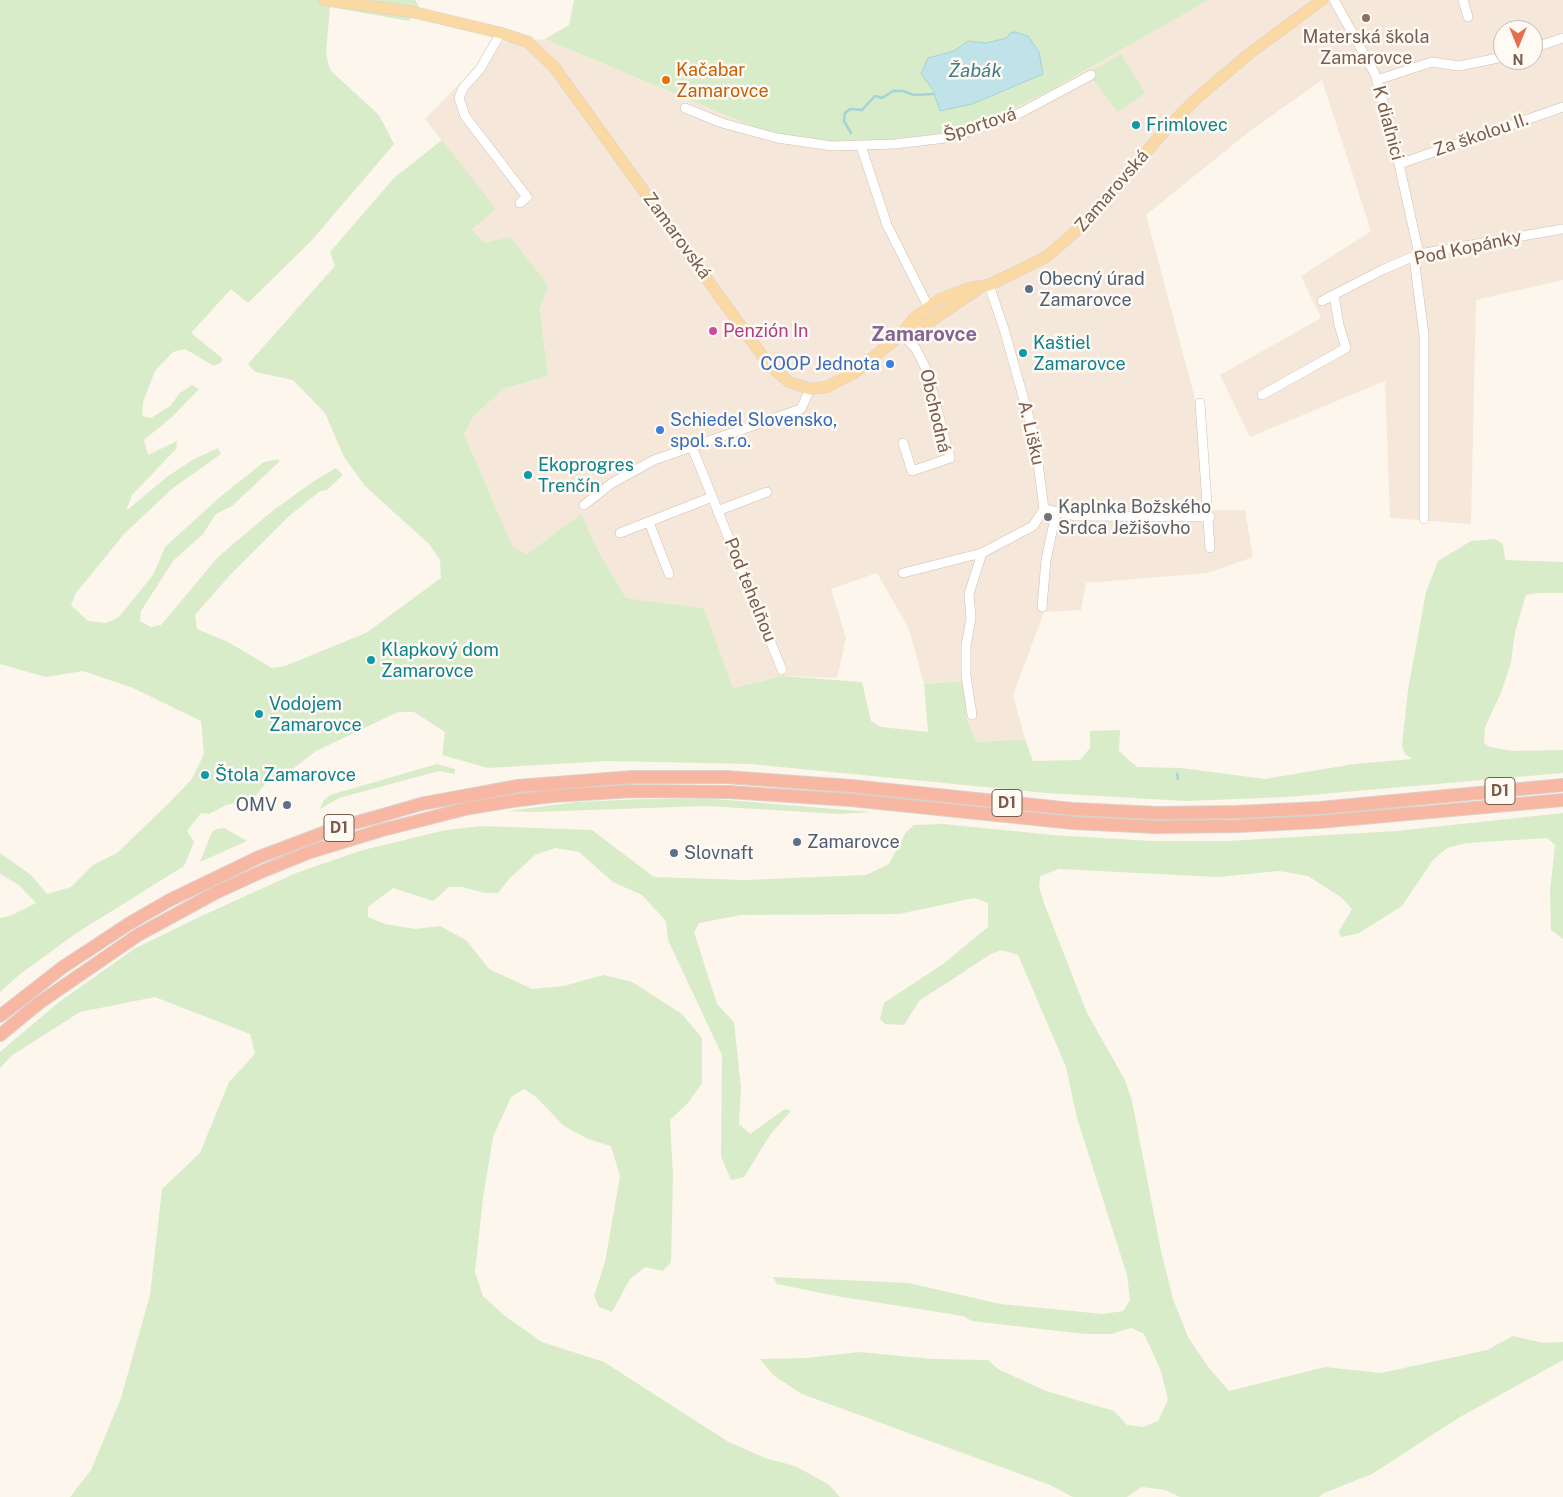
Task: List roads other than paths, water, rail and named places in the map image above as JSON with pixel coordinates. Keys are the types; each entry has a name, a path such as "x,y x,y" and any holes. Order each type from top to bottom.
{"highway":[{"name":"D1","path":"0,1016 63,967 130,923 170,900 259,857 336,828 421,804 518,786 634,776 726,777 852,786 1072,809 1167,813 1320,808 1563,786"},
{"name":"D1","path":"0,1034 61,986 138,935 208,897 263,871 310,852 382,830 469,808 552,796 634,791 729,792 841,800 1074,823 1165,827 1318,822 1563,800"}],"main road":[{"name":"Zamarovská","path":"324,0 385,7 502,33 528,42 555,68 769,365 788,382 810,389 827,387 843,380 902,334 928,323 985,286 1046,257 1064,243 1197,98 1250,53 1322,0"},
{"name":"Zamarovská","path":"902,334 913,319 928,306 950,294 985,286"}],"street":[{"name":"K diaľnici","path":"1334,0 1377,80 1399,164 1417,256 1424,335 1424,519"},
{"path":"1463,0 1468,17"},
{"path":"502,33 480,69 463,88 459,98 464,116 527,197 520,203"},
{"path":"1543,45 1563,38"},
{"path":"1377,80 1432,62 1460,66 1493,60"},
{"name":"Športová","path":"685,108 722,123 777,138 832,146 895,144 953,137 1020,113 1091,75"},
{"name":"Za školou II.","path":"1399,164 1563,107"},
{"path":"861,146 887,225 928,306"},
{"name":"Pod Kopánky","path":"1322,301 1382,270 1417,256 1563,229"},
{"name":"A. Lišku","path":"985,286 1035,439 1044,509"},
{"path":"1262,396 1346,348 1339,325 1334,295"},
{"name":"Obchodná","path":"902,334 916,349 927,371 950,458 912,471 903,443"},
{"path":"584,505 612,483 633,470 801,409 810,389"},
{"path":"1200,403 1204,483 1210,517 1210,548"},
{"name":"Pod tehelňou","path":"692,447 782,670"},
{"path":"717,511 767,492"},
{"path":"620,533 712,497"},
{"path":"904,573 982,553 1033,526 1044,509 1056,513 1085,517 1210,517"},
{"path":"1042,607 1046,560 1056,513"},
{"path":"649,522 669,574"},
{"path":"972,715 966,676 966,646 971,618 969,594 982,553"}],"water":[{"name":"Žabák","path":"1015,32 1028,36 1039,52 1043,74 972,104 940,111 933,90 921,74 928,58 954,51 968,41 986,43 1007,38 1010,33"}],"waterway":[{"path":"851,133 844,121 845,113 850,109 862,110 875,96 882,98 893,91 903,91 914,95 934,94"},
{"path":"1177,774 1178,779"}],"place":[{"name":"Materská škola Zamarovce","path":"1366,18"},
{"name":"Kačabar Zamarovce","path":"666,80"},
{"name":"Frimlovec","path":"1136,125"},
{"name":"Obecný úrad Zamarovce","path":"1029,289"},
{"name":"Penzión In","path":"713,331"},
{"name":"Kaštiel Zamarovce","path":"1023,353"},
{"name":"COOP Jednota","path":"890,364"},
{"name":"Schiedel Slovensko, spol. s.r.o.","path":"660,430"},
{"name":"Ekoprogres Trenčín","path":"528,475"},
{"name":"Kaplnka Božského Srdca Ježišovho","path":"1048,517"},
{"name":"Klapkový dom Zamarovce","path":"371,660"},
{"name":"Vodojem Zamarovce","path":"259,714"},
{"name":"Štola Zamarovce","path":"205,775"},
{"name":"OMV","path":"287,805"},
{"name":"Zamarovce","path":"797,842"},
{"name":"Slovnaft","path":"674,853"}],"district":[{"name":"Zamarovce","path":"924,335"}]}
